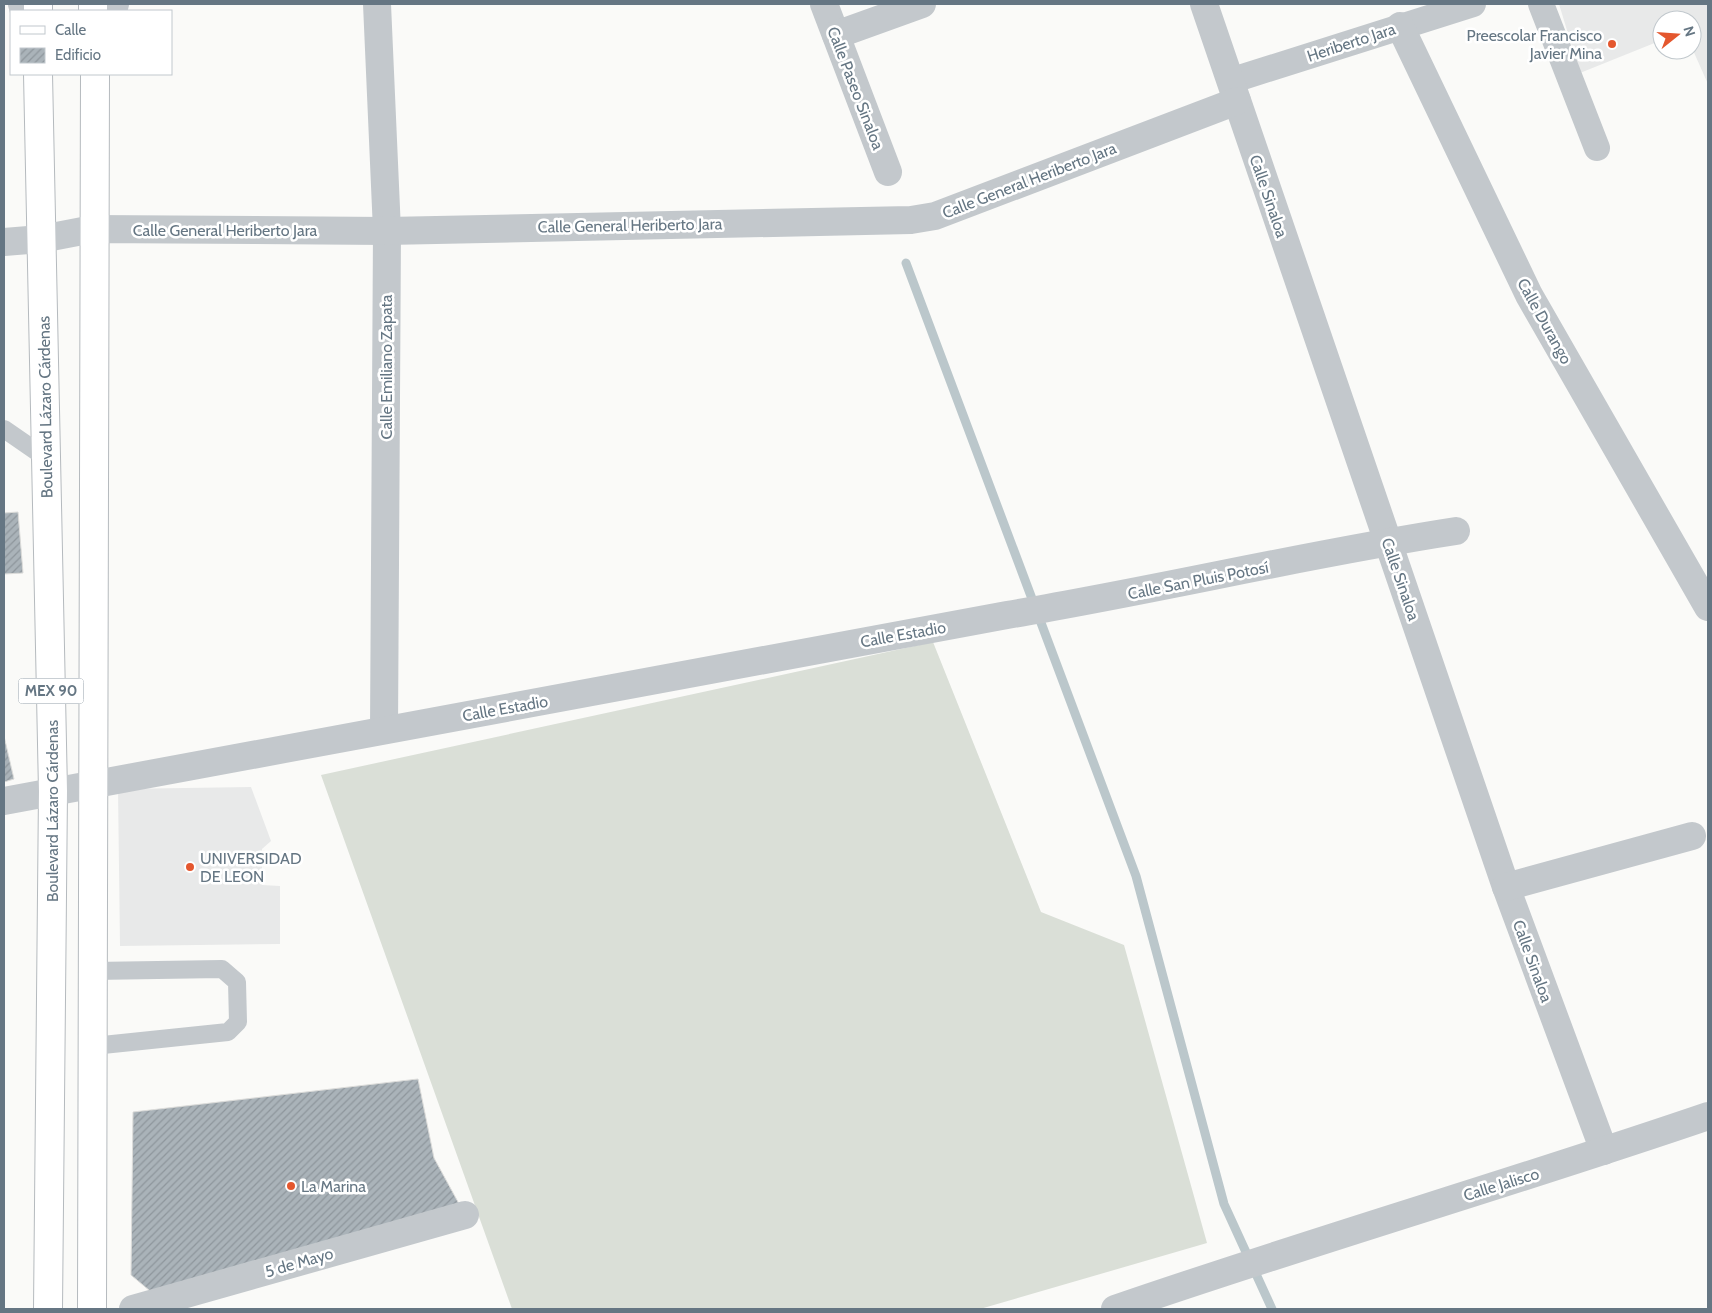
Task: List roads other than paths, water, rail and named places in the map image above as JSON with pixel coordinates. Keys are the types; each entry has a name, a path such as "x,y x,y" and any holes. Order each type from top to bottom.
{"main road":[{"name":"Boulevard Lázaro Cárdenas","path":"38,75 53,791 48,1309"},
{"name":"MEX 90","path":"92,1309 94,783 93,229 95,75"}],"street":[{"name":"Calle Emiliano Zapata","path":"377,4 387,231 384,730"},
{"name":"Calle Paseo Sinaloa","path":"824,4 888,172"},
{"path":"836,35 922,4"},
{"name":"Calle Sinaloa","path":"1204,4 1506,887 1604,1151"},
{"name":"Heriberto Jara","path":"1233,91 1400,26 1473,4"},
{"path":"1541,4 1597,148"},
{"name":"Calle Durango","path":"1400,26 1529,295 1708,607"},
{"name":"Calle General Heriberto Jara","path":"4,242 41,239 93,229 387,231 902,220 934,216 1233,91"},
{"name":"Calle San Pluis Potosí","path":"1007,615 1079,603 1389,541 1456,531"},
{"name":"Calle Estadio","path":"4,801 1007,615"},
{"path":"1506,887 1692,836"},
{"name":"Calle Jalisco","path":"1116,1309 1293,1249 1604,1151 1708,1116"},
{"name":"5 de Mayo","path":"133,1309 465,1215"}],"lane":[{"path":"4,429 46,458"},
{"path":"93,971 222,969 237,982 238,1022 228,1032 93,1046"}],"waterway":[{"path":"906,263 1136,876 1224,1204 1272,1309"}],"place":[{"name":"Preescolar Francisco Javier Mina","path":"1612,44"},
{"name":"UNIVERSIDAD DE LEON","path":"190,867"},
{"name":"La Marina","path":"291,1186"}]}
